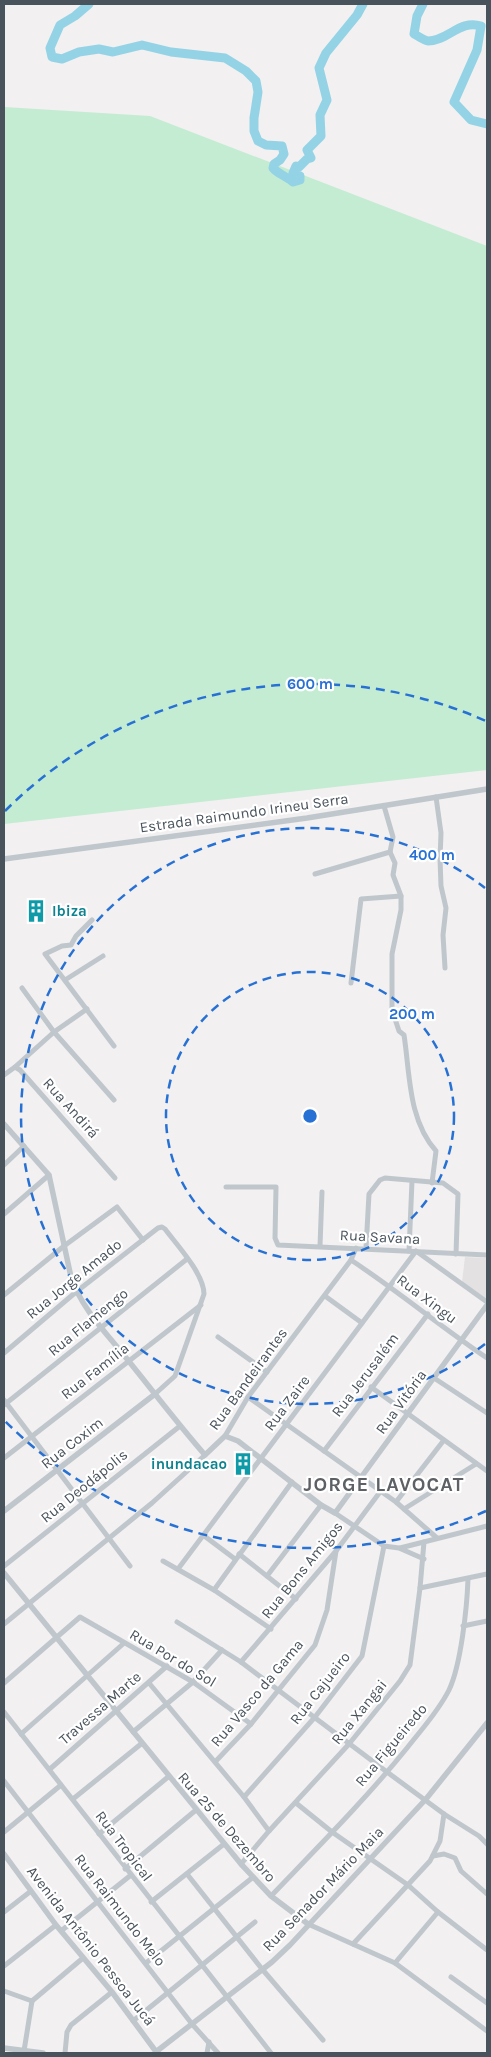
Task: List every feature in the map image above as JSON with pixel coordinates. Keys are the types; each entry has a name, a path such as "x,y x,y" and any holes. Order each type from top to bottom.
{"street":[{"name":"Estrada Raimundo Irineu Serra","path":"4,858 384,806 487,789"},
{"path":"436,797 441,833 441,886 446,908 443,935 445,968"},
{"path":"384,806 393,837 390,852 395,864 393,875 401,896 401,910 392,954 392,1010 399,1031 404,1035 411,1092 428,1142 436,1151 432,1183"},
{"path":"316,874 390,852"},
{"path":"351,983 361,899 401,896"},
{"path":"92,920 76,936 71,945 62,946 45,954 114,1046"},
{"path":"65,980 102,956"},
{"path":"22,988 54,1032 114,1100"},
{"path":"4,1075 54,1032 86,1009"},
{"name":"Rua Andirá","path":"15,1067 20,1070 92,1149 115,1178"},
{"path":"4,1124 49,1175 76,1292 101,1328 205,1456"},
{"path":"4,1165 24,1146"},
{"path":"4,1214 49,1175"},
{"path":"366,1248 368,1197 376,1183 382,1178 443,1184 458,1194 456,1254"},
{"path":"409,1251 412,1181"},
{"name":"Rua Savana","path":"226,1187 276,1188 274,1238 278,1244 487,1255"},
{"path":"320,1246 322,1192"},
{"path":"4,1295 64,1246 117,1207 143,1240"},
{"name":"Rua Jorge Amado","path":"4,1353 76,1292 162,1227 187,1259"},
{"name":"Rua Bandeirantes","path":"4,1624 108,1537 152,1503 225,1436 248,1397 325,1296 351,1260 356,1248"},
{"path":"416,1251 487,1304"},
{"name":"Rua Zaire","path":"178,1569 416,1251"},
{"path":"155,1394 175,1376 202,1304 203,1286 187,1259"},
{"name":"Rua Flamengo","path":"5,1403 187,1259"},
{"name":"Rua Xingu","path":"351,1260 390,1286 487,1358"},
{"path":"325,1296 362,1323"},
{"name":"Rua Família","path":"4,1458 202,1304"},
{"name":"Rua Vitória","path":"335,1513 487,1304"},
{"name":"Rua Jerusalém","path":"324,1451 428,1314"},
{"path":"218,1337 267,1372"},
{"path":"434,1378 487,1413"},
{"path":"371,1387 487,1471"},
{"name":"Rua Coxim","path":"4,1511 155,1394"},
{"path":"248,1397 396,1502 437,1538"},
{"path":"5,1403 130,1566"},
{"name":"Rua Deodápolis","path":"4,1566 180,1426"},
{"path":"225,1436 238,1441 321,1505 384,1546 399,1548 424,1559"},
{"path":"396,1502 444,1440"},
{"path":"404,1509 476,1464"},
{"path":"214,1590 292,1482"},
{"name":"Rua Bons Amigos","path":"241,1662 336,1551 380,1492"},
{"path":"267,1576 321,1505"},
{"path":"399,1548 487,1526"},
{"path":"203,1535 235,1559"},
{"name":"Rua Xangai","path":"241,1864 349,1744 400,1681 410,1665 424,1559 424,1542"},
{"name":"Rua Cajueiro","path":"244,1797 315,1717 362,1656 384,1546"},
{"name":"Rua Vasco da Gama","path":"215,1762 251,1724 315,1645 327,1610 336,1551"},
{"path":"239,1554 296,1599"},
{"path":"163,1561 214,1590 271,1628"},
{"name":"Rua 25 de Dezembro","path":"4,1574 168,1777 252,1878 271,1896 308,1924 395,1963 487,2031"},
{"path":"420,1588 487,1574"},
{"name":"Rua Figueiredo","path":"271,1896 387,1772 439,1707 450,1689 456,1668 467,1602 468,1579"},
{"name":"Rua Por do Sol","path":"57,1639 80,1618 193,1682 251,1724"},
{"path":"463,1626 487,1621"},
{"path":"177,1622 241,1662 349,1744 444,1814 479,1836 487,1844"},
{"path":"4,1683 57,1639"},
{"path":"21,1734 124,1644"},
{"path":"132,1732 193,1682 222,1650"},
{"name":"Travessa Marte","path":"50,1769 167,1666"},
{"path":"149,1683 244,1797 269,1831"},
{"name":"Rua Tropical","path":"4,1712 50,1769 125,1869 271,2052"},
{"name":"Rua Senador Mário Maia","path":"157,2052 281,1953 426,1799 487,1723"},
{"path":"73,1799 141,1744"},
{"path":"99,1834 168,1777"},
{"name":"Rua Raimundo Melo","path":"4,1781 192,2024 218,2053"},
{"path":"4,1832 61,1785"},
{"path":"296,1803 332,1832 408,1885 438,1912 487,1950"},
{"path":"125,1869 196,1810"},
{"path":"353,1944 433,1856 440,1841 444,1814"},
{"path":"440,1841 444,1854"},
{"path":"151,1902 224,1844"},
{"path":"433,1856 444,1854 455,1858 461,1871 487,1894"},
{"name":"Avenida Antônio Pessoa Jucá","path":"5,1858 56,1925 112,1992 157,2052"},
{"path":"187,1874 215,1907 262,1969 323,2040"},
{"path":"61,1931 130,1875"},
{"path":"146,1963 252,1878"},
{"path":"4,1912 31,1891"},
{"path":"395,1963 438,1912"},
{"path":"134,2021 238,1938 255,1922"},
{"path":"4,1966 56,1925"},
{"path":"24,2051 32,2001 83,1958"},
{"path":"451,1977 487,2003"},
{"path":"4,1991 32,2001"},
{"path":"65,2053 67,2032 71,2025 112,1992"},
{"path":"207,2053 209,2042"},
{"path":"4,2048 43,2053"}],"shaded area":[{"path":"465,1257 487,1258 487,1299 462,1282"}],"green space":[{"path":"4,107 150,116 487,246 487,770 4,824"}],"waterway":[{"path":"89,4 75,16 60,25 50,48 52,57 62,59 79,52 99,49 113,52 142,45 171,52 225,58 246,71 256,81 258,92 254,131 258,141 266,145 282,146 284,154 274,164 273,168 293,182 300,180 300,176 293,173 296,166 299,167 307,159 311,158 307,150 321,136 320,115 327,100 319,68 326,53 357,15 363,4"},
{"path":"423,4 417,16 414,34 428,41 442,38 467,25 481,26 477,50 454,102 471,120 487,124"}],"place":[{"name":"Ibiza","path":"36,911"},
{"name":"inundacao","path":"243,1464"}],"district":[{"name":"JORGE LAVOCAT","path":"384,1484"}]}
